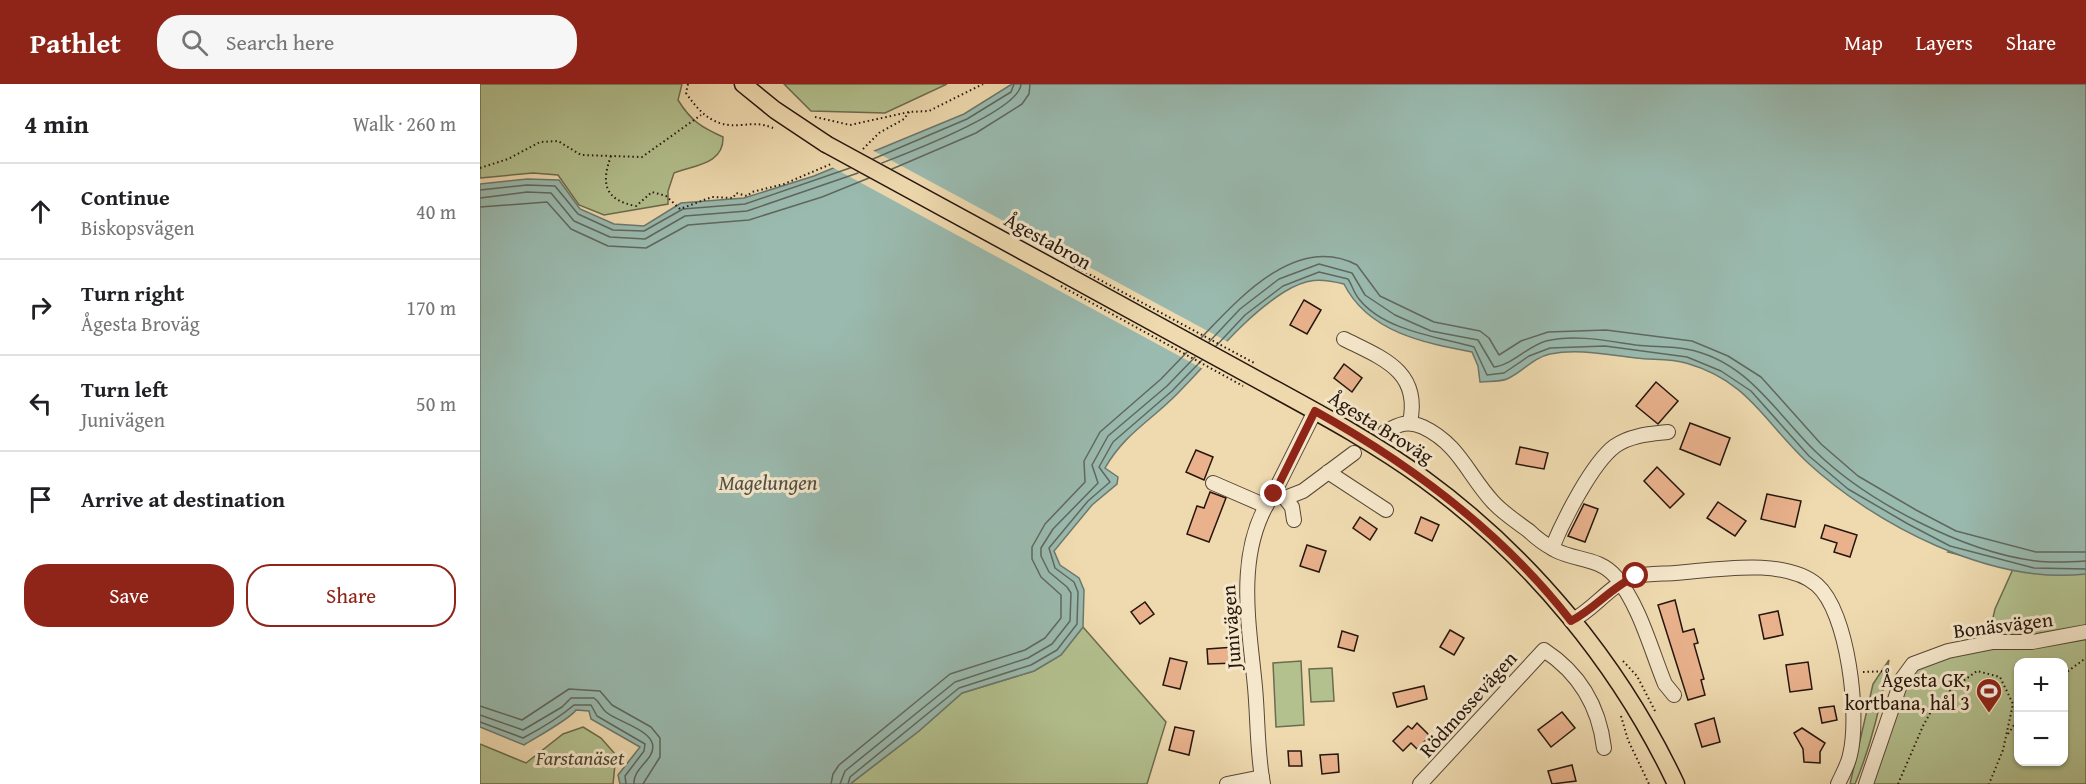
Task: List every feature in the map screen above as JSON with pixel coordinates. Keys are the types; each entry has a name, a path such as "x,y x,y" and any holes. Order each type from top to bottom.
{"main road":[{"name":"Ågestabron","path":"743,84 775,110 826,144 1249,375"},
{"name":"Ågesta Broväg","path":"1249,375 1384,452 1462,509 1546,589 1630,700 1676,784"}],"street":[{"path":"1344,339 1380,357 1401,372 1413,406 1410,422"},
{"name":"Junivägen","path":"1262,781 1247,619 1247,577 1257,528 1266,506 1280,496 1315,411"},
{"path":"1386,432 1398,424 1410,422 1423,427 1451,446 1495,504 1552,548 1594,561 1608,569 1620,583 1632,604 1665,684 1674,694"},
{"path":"1552,548 1563,521 1606,454 1617,445 1640,435 1668,432"},
{"path":"1280,496 1303,491 1354,453"},
{"path":"1328,472 1386,510"},
{"path":"1213,483 1266,506"},
{"path":"1280,496 1292,507 1294,520"},
{"path":"1571,621 1582,615 1620,583 1636,576 1728,568 1765,568 1800,574 1818,586 1834,607 1851,673 1853,736 1850,756 1838,784"},
{"name":"Bonäsvägen","path":"1909,669 1913,664 1948,651 1993,642 2032,642 2086,632"},
{"name":"Rödmossevägen","path":"1420,784 1544,650 1563,662 1593,703 1601,722 1604,748"},
{"path":"1866,784 1902,679 1909,669"},
{"path":"1227,784 1262,781"}],"path":[{"path":"688,84 686,93 701,115 718,123 737,126 761,122 782,131"},
{"path":"810,116 850,125 909,112 929,111 982,84"},
{"path":"869,146 873,138 904,118 909,112"},
{"path":"480,168 508,159 540,142 558,141 581,155 642,157 701,115"},
{"path":"611,156 604,174 608,191 622,203 636,206 652,192 666,196 680,209 711,197 733,198 736,193 747,196 752,192 784,184 824,168"},
{"path":"2068,671 2086,657"},
{"path":"1851,673 1909,669"},
{"path":"1898,784 1923,726 1938,699 1977,671 2000,677 2013,704 2006,735 1989,784"},
{"path":"1619,710 1628,740 1649,784"},
{"path":"2006,735 2014,725"}],"green space":[{"path":"480,84 682,84 678,100 697,123 723,137 722,146 719,153 707,162 674,173 668,191 668,204 604,215 579,205 558,175 533,173 480,178"},
{"path":"784,84 947,84 885,113 811,111"},
{"path":"2086,467 2086,784 1866,784 1913,664 1987,643 1995,609 2013,569 1948,552"},
{"path":"1083,627 1166,722 1147,784 850,784 919,731 962,693 1034,671 1061,655"},
{"path":"1889,660 1866,754 1855,784 1850,784 1873,684"},
{"path":"1301,661 1304,725 1276,727 1273,663"},
{"path":"1332,668 1334,701 1311,702 1309,669"},
{"name":"Farstanäset","path":"583,727 601,738 616,755 613,784 480,784 480,744 526,763 563,734"}],"water":[{"name":"Magelungen","path":"1012,84 2086,84 2086,574 2050,575 2012,570 1974,560 1936,546 1900,528 1866,508 1835,485 1807,462 1741,392 1708,371 1674,360 1561,352 1544,356 1504,380 1480,382 1478,366 1472,352 1399,333 1367,314 1344,284 1314,280 1284,292 1255,314 1228,339 1168,403 1121,445 1113,456 1105,468 1118,477 1117,484 1092,505 1054,551 1060,565 1079,578 1084,590 1083,627 1061,655 1034,671 962,693 919,731 850,784 620,784 618,775 640,747 591,719 589,711 576,710 560,723 524,745 480,727 480,184 527,179 559,180 580,209 614,224 644,226 681,203 744,198 814,176 964,114"}],"pier":[{"path":"872,150 1230,343 1205,370 830,166"}],"building":[{"path":"1304,300 1321,310 1307,334 1290,325"},
{"path":"1344,364 1362,378 1352,392 1334,378"},
{"path":"1656,382 1678,401 1658,424 1636,406"},
{"path":"1690,423 1730,438 1720,465 1680,449"},
{"path":"1520,447 1548,453 1544,469 1516,464"},
{"path":"1196,450 1213,457 1204,480 1186,472"},
{"path":"1657,467 1684,494 1670,508 1644,481"},
{"path":"1210,492 1226,498 1209,542 1187,534 1197,506 1204,508"},
{"path":"1767,494 1801,501 1795,527 1761,519"},
{"path":"1718,502 1746,521 1735,536 1707,518"},
{"path":"1584,504 1598,509 1585,542 1568,536"},
{"path":"1360,517 1377,529 1370,540 1353,528"},
{"path":"1421,517 1439,525 1432,541 1415,533"},
{"path":"1825,525 1857,535 1850,557 1834,552 1837,543 1821,538"},
{"path":"1307,545 1326,551 1319,572 1300,566"},
{"path":"1675,600 1683,632 1694,629 1698,643 1694,644 1704,679 1701,680 1705,695 1688,700 1658,605"},
{"path":"1145,602 1154,614 1140,624 1131,612"},
{"path":"1778,611 1783,635 1764,639 1759,615"},
{"path":"1450,630 1464,638 1454,655 1440,647"},
{"path":"1342,631 1358,636 1354,651 1338,647"},
{"path":"1235,647 1236,663 1208,664 1207,649"},
{"path":"1170,658 1187,662 1180,689 1163,685"},
{"path":"1808,662 1812,689 1790,692 1786,665"},
{"path":"1424,686 1427,699 1397,707 1393,693"},
{"path":"1834,706 1837,720 1822,723 1819,708"},
{"path":"1562,712 1575,728 1551,747 1538,730"},
{"path":"1714,718 1720,742 1702,747 1695,724"},
{"path":"1417,723 1430,736 1417,749 1411,743 1403,751 1393,741 1408,726 1412,729"},
{"path":"1175,727 1194,731 1189,755 1169,750"},
{"path":"1802,728 1825,743 1820,752 1820,763 1804,762 1803,749 1794,733"},
{"path":"1288,751 1301,751 1302,766 1289,766"},
{"path":"1338,754 1339,772 1322,774 1320,755"},
{"path":"1572,765 1576,781 1552,784 1548,771"}],"place":[{"name":"Ågesta GK, kortbana, hål 3","path":"1989,714"}],"route":[{"path":"1274,494 1315,411 1384,452 1462,509 1546,589 1571,621 1582,615 1620,583 1636,576"}]}
